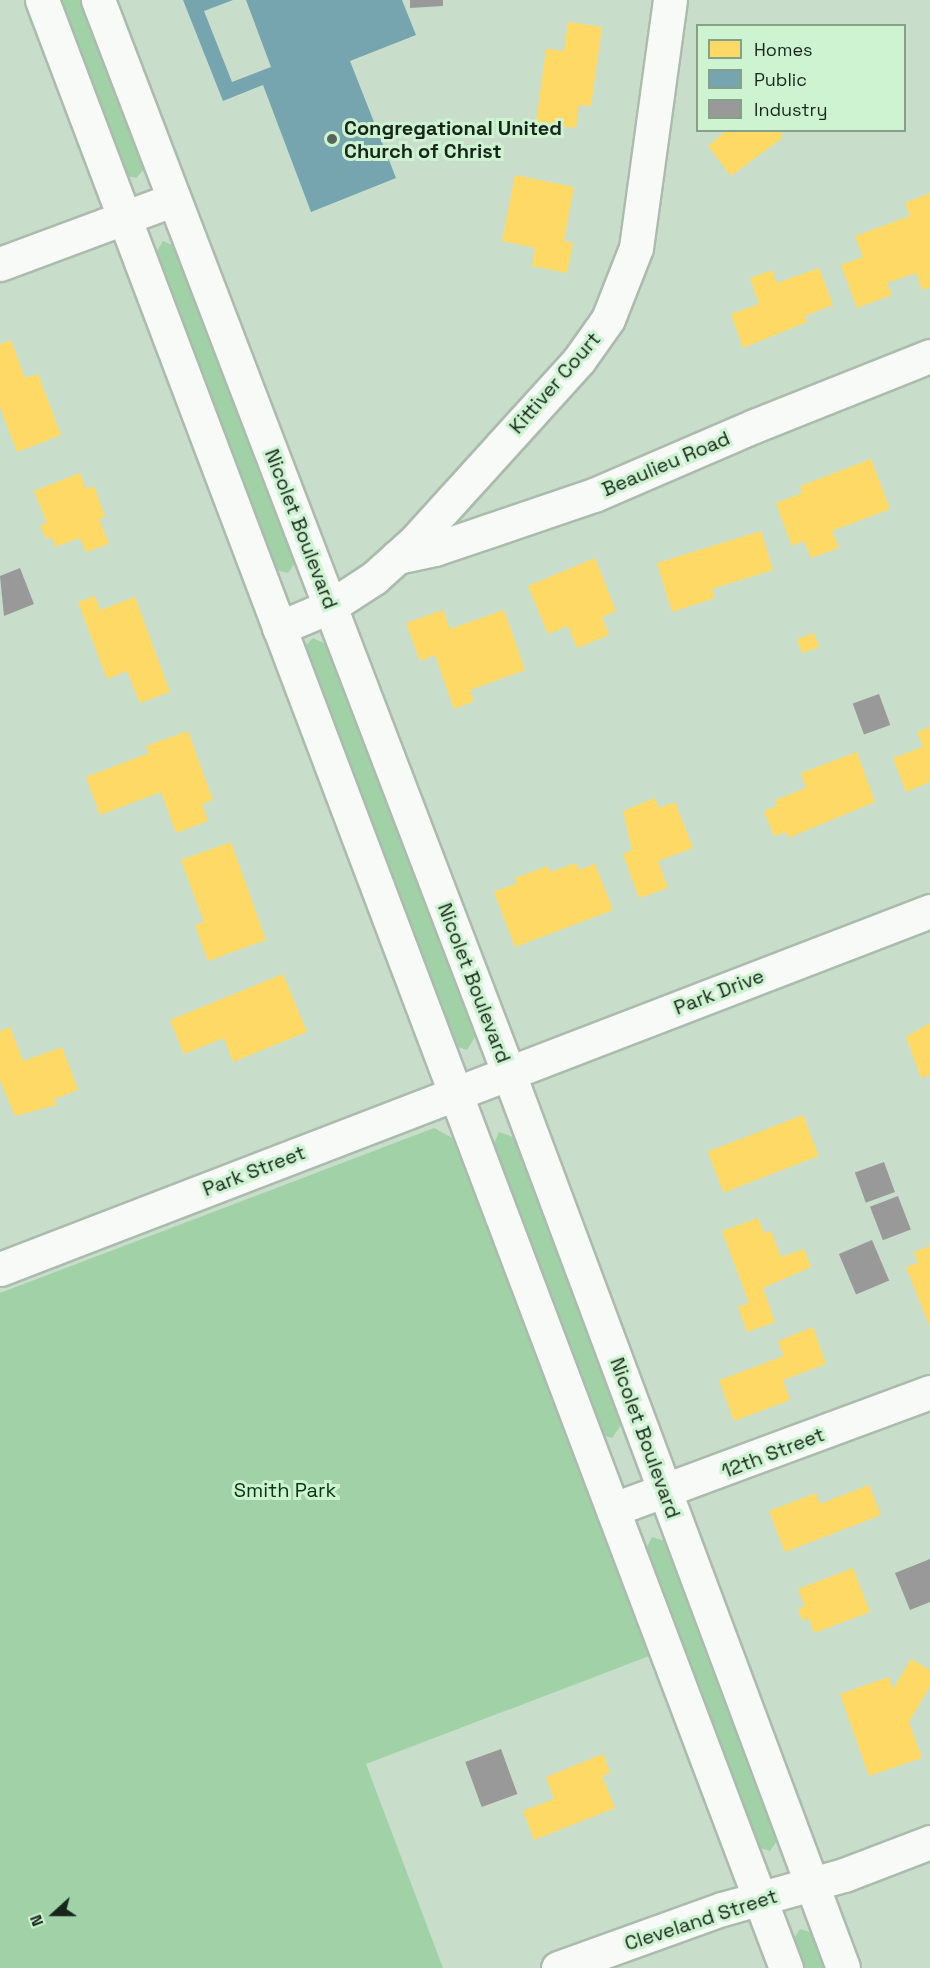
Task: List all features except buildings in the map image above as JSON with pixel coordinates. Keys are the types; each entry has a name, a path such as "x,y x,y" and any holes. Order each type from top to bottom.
{"street":[{"path":"42,0 126,217 279,628 458,1092 786,1968"},
{"name":"Nicolet Boulevard","path":"98,0 172,200 331,606 509,1074 810,1885 843,1968"},
{"name":"Kittiver Court","path":"279,628 331,606 397,557 579,360 620,297 638,237 670,0"},
{"path":"0,264 172,200"},
{"name":"Beaulieu Road","path":"397,557 435,549 594,495 754,426 930,356"},
{"name":"Park Drive","path":"509,1074 930,911"},
{"name":"Park Street","path":"0,1269 509,1074"},
{"name":"12th Street","path":"614,1509 930,1392"},
{"name":"Cleveland Street","path":"558,1968 759,1898 810,1885 930,1842"}],"green space":[{"path":"58,0 82,0 146,167 136,178 123,175"},
{"path":"163,241 175,246 295,563 288,573 272,569 154,256"},
{"path":"313,638 326,644 475,1037 467,1050 455,1046 305,655 306,645"},
{"name":"Smith Park","path":"434,1128 456,1140 652,1655 366,1764 443,1968 0,1968 0,1293"},
{"path":"499,1132 513,1137 621,1425 612,1438 599,1434 492,1148"},
{"path":"652,1537 665,1541 779,1838 770,1851 757,1847 645,1551"},
{"path":"800,1929 813,1933 827,1968 801,1968 791,1943"}],"place":[{"name":"Congregational United Church of Christ","path":"332,139"}]}
